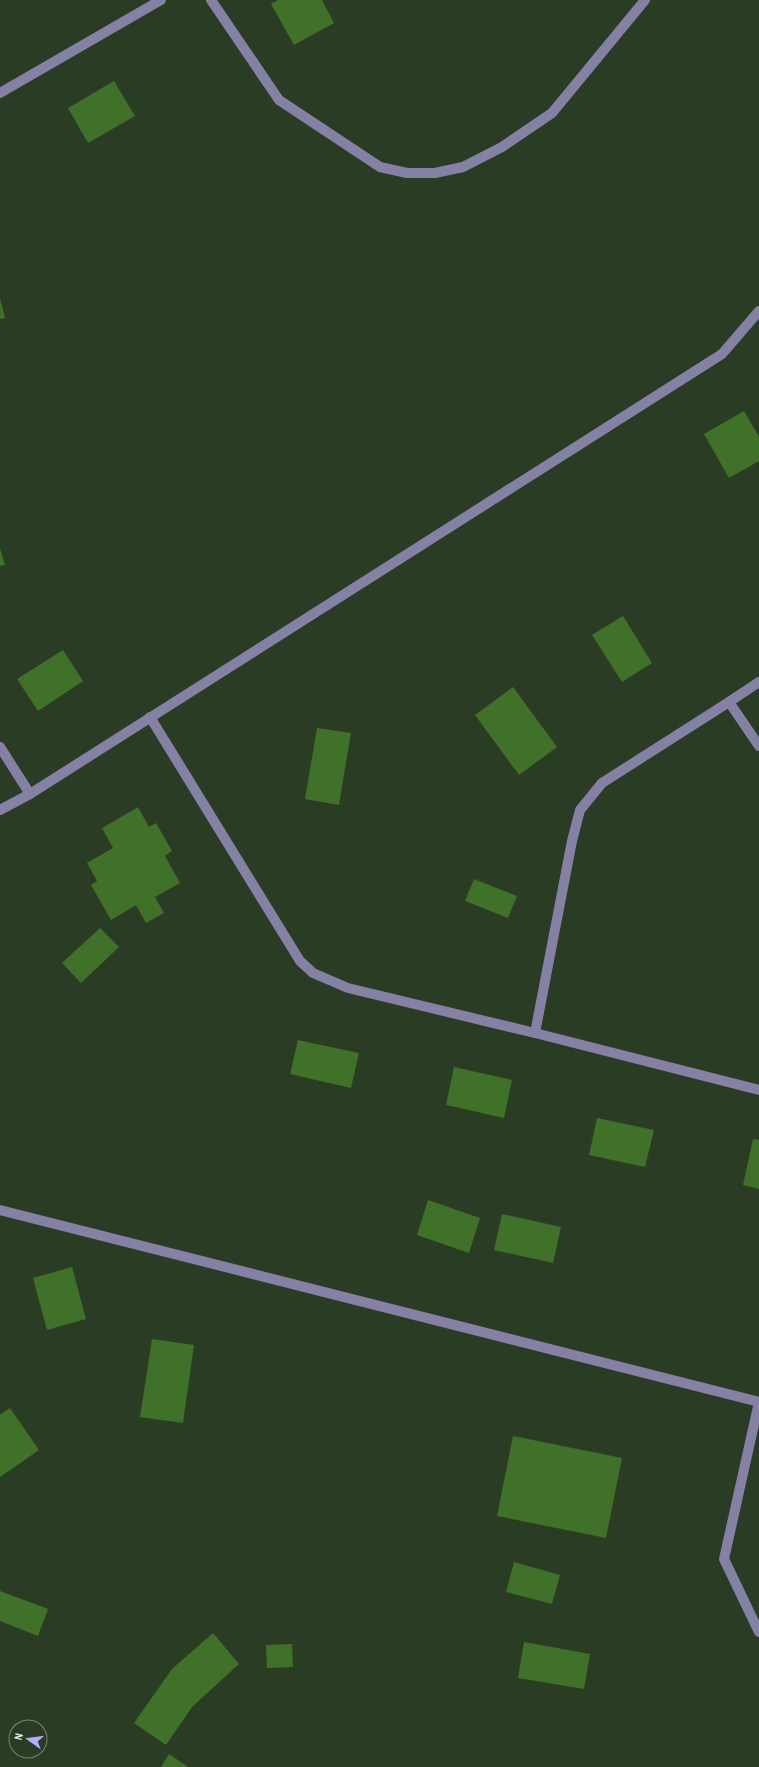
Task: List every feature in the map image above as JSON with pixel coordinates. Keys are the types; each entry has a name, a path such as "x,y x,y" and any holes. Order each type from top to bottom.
{"street":[{"path":"0,93 161,0"},
{"path":"211,0 279,100 380,167 407,173 428,173 463,167 502,147 552,113 645,0"},
{"path":"0,810 30,794 722,354 759,311"},
{"path":"535,1033 572,841 580,810 602,783 759,682"},
{"path":"729,702 759,746"},
{"path":"150,717 298,957 313,974 348,988 535,1033 759,1090"},
{"path":"0,747 30,794"},
{"path":"0,1210 759,1402 724,1559 759,1632"}],"building":[{"path":"278,0 322,0 334,23 294,45 271,4"},
{"path":"114,81 135,116 88,143 68,108"},
{"path":"0,298 5,318 0,319"},
{"path":"744,411 759,437 759,461 729,478 704,434"},
{"path":"0,548 5,565 0,566"},
{"path":"623,616 652,663 622,682 592,635"},
{"path":"63,650 83,681 38,711 17,679"},
{"path":"513,687 557,747 519,775 475,715"},
{"path":"317,728 351,733 339,805 305,799"},
{"path":"138,807 149,827 156,823 172,851 165,856 180,883 155,897 164,913 146,923 136,905 111,920 91,885 97,881 87,863 113,848 102,828"},
{"path":"474,879 517,896 508,918 465,901"},
{"path":"100,928 119,947 81,983 62,963"},
{"path":"298,1040 359,1053 351,1088 290,1074"},
{"path":"454,1067 512,1080 504,1118 446,1105"},
{"path":"597,1118 654,1130 645,1167 589,1155"},
{"path":"753,1139 759,1140 759,1189 743,1185"},
{"path":"428,1200 480,1218 469,1253 417,1235"},
{"path":"502,1214 561,1227 553,1263 494,1250"},
{"path":"72,1267 86,1319 47,1330 33,1278"},
{"path":"152,1339 194,1345 183,1423 140,1417"},
{"path":"10,1408 39,1450 0,1477 0,1415"},
{"path":"513,1436 622,1458 606,1538 497,1516"},
{"path":"514,1562 560,1575 552,1604 506,1592"},
{"path":"0,1591 48,1609 38,1636 0,1621"},
{"path":"213,1633 239,1664 192,1707 166,1745 134,1723 172,1669"},
{"path":"524,1642 590,1654 584,1689 518,1678"},
{"path":"292,1644 293,1667 267,1668 266,1645"},
{"path":"169,1754 188,1767 161,1767"}]}
